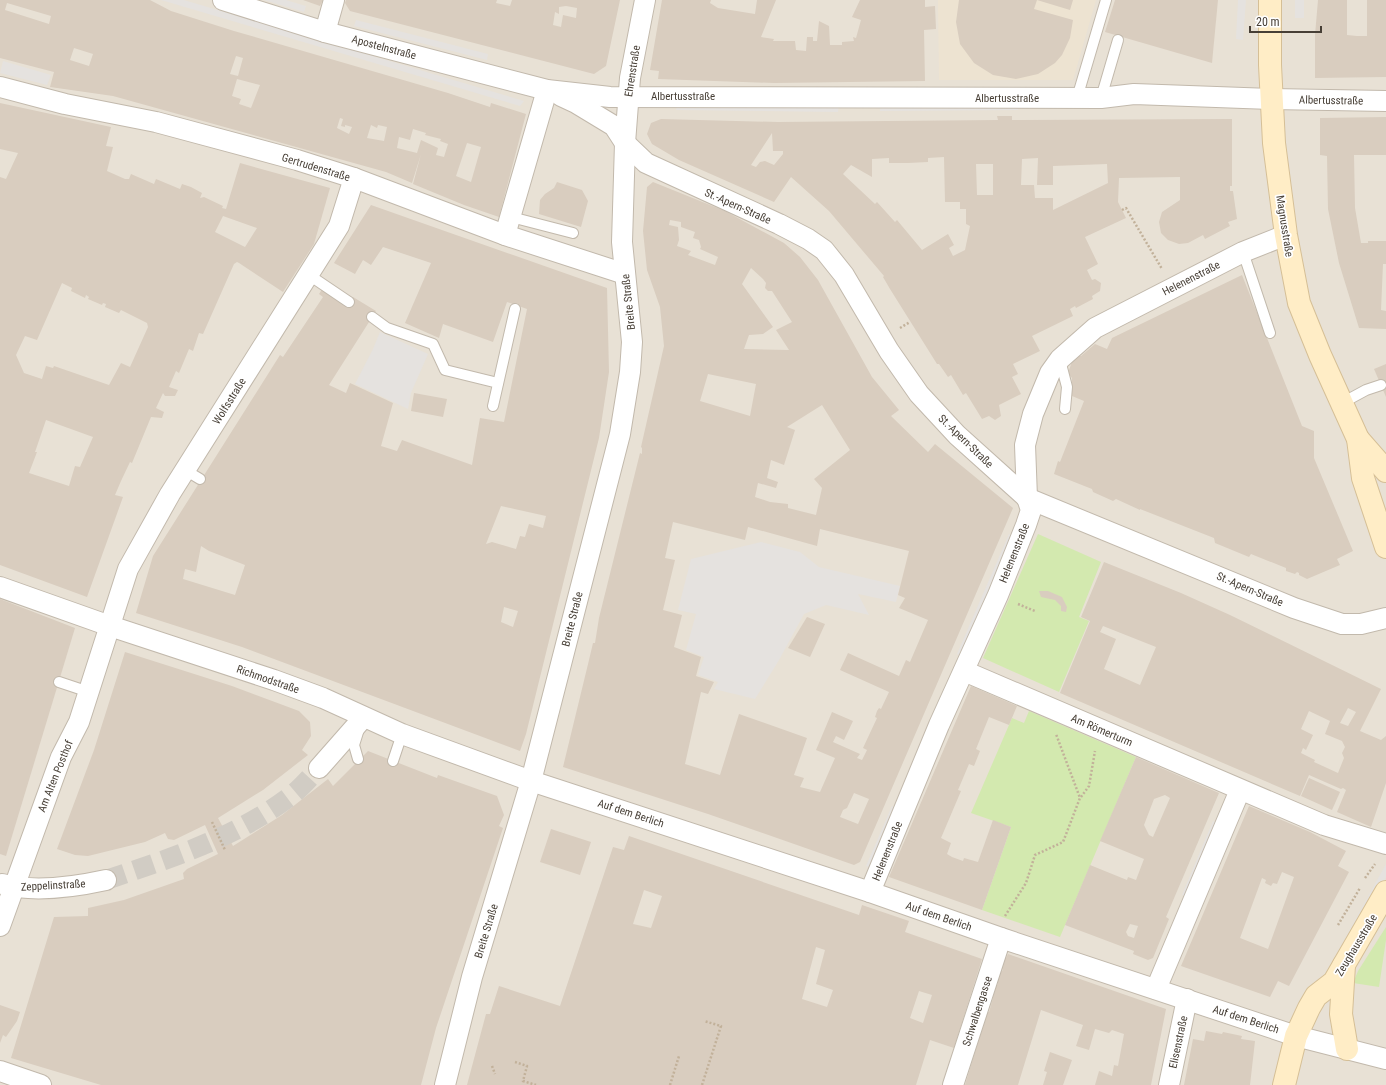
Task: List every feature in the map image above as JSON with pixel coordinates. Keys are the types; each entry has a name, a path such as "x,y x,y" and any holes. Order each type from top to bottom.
{"street":[{"name":"Apostelnstraße","path":"223,0 325,32 547,90 610,97 628,97"},
{"path":"325,32 334,0"},
{"name":"Ehrenstraße","path":"624,143 628,97 645,0"},
{"name":"Magnusstraße","path":"1270,0 1271,99 1274,143 1286,235 1300,303 1320,355 1358,439 1364,478 1386,547"},
{"name":"Gertrudenstraße","path":"0,87 65,104 129,116 297,160 508,226 625,274"},
{"name":"Apostelnstraße","path":"547,90 576,103 614,126 624,143"},
{"path":"508,226 547,90"},
{"name":"Albertusstraße","path":"628,97 1101,98 1134,94 1386,101"},
{"name":"Breite Straße","path":"445,1085 472,977 531,781 620,434 630,372 632,342 622,242 624,143"},
{"name":"St.-Apern-Straße","path":"624,143 646,163 779,224 808,239 824,250 844,275 889,351 919,394 957,435 1027,498 1294,608 1342,624 1362,624 1386,618"},
{"name":"Wolfsstraße","path":"110,626 128,569 148,530 192,474 308,275 339,226 354,178"},
{"name":"Helenenstraße","path":"870,892 939,725 964,671 1026,525 1030,510 1027,498 1025,445 1033,414 1050,373 1060,359 1095,328 1243,252 1286,235"},
{"name":"Magnusstraße","path":"1358,439 1386,471"},
{"name":"Richmodstraße","path":"0,587 110,626 274,680 323,698 363,718 402,734 531,781"},
{"name":"Am Alten Posthof","path":"0,926 7,886 61,757 79,722 110,626"},
{"name":"Am Römerturm","path":"964,671 1324,825 1386,844"},
{"path":"319,768 363,718"},
{"name":"Auf dem Berlich","path":"531,781 870,892 1001,938 1296,1036 1386,1059"},
{"path":"1156,989 1240,790"},
{"name":"Zeppelinstraße","path":"7,886 85,885 106,880"},
{"name":"Zeughausstraße","path":"1284,1085 1296,1036 1316,996 1334,982 1386,892"},
{"name":"Schwalbengasse","path":"953,1085 1001,938"},
{"path":"1344,965 1341,1014 1347,1050"},
{"name":"Elisenstraße","path":"1169,1085 1187,999"},
{"path":"0,1071 41,1085"}],"lane":[{"path":"1068,98 1106,0"},
{"path":"1101,98 1118,40"},
{"path":"508,226 573,233"},
{"path":"1243,252 1270,333"},
{"path":"308,275 349,302"},
{"path":"494,406 515,309"},
{"path":"372,317 387,328 433,344 445,370 498,383"},
{"path":"1060,359 1067,387 1065,409"},
{"path":"1342,403 1366,390 1381,385"},
{"path":"59,682 89,692"},
{"path":"358,759 354,744 363,718"},
{"path":"393,761 402,734"}],"path":[{"path":"1122,210 1126,208 1161,269 1183,282"},
{"path":"1052,709 1050,720 1080,798"},
{"path":"1001,938 1004,918 1026,883 1036,855 1064,842 1080,798 1089,786 1097,741 1101,730"},
{"path":"212,822 225,850"},
{"path":"702,1085 721,1026 704,1021"},
{"path":"670,1085 679,1056"},
{"path":"514,1062 527,1066 523,1081 536,1085"},
{"path":"492,1066 495,1074"}],"shaded area":[{"path":"0,0 1386,0 1386,1085 0,1085"},
{"path":"161,0 184,0 524,101 520,106"},
{"path":"264,0 286,0 306,6 304,12"},
{"path":"938,0 1096,0 1073,80 939,80"},
{"path":"1238,0 1246,0 1243,40 1236,39"},
{"path":"1295,0 1304,0 1304,18 1295,18"},
{"path":"356,20 488,54 487,60 354,26"},
{"path":"3,61 51,75 47,85 0,73"},
{"path":"678,102 839,105 838,112 676,110"},
{"path":"1018,103 1018,110 880,111 880,104"},
{"path":"380,332 428,354 411,393 408,409 355,384"},
{"path":"1009,534 1015,537 963,657 957,654"},
{"path":"761,542 800,552 819,567 900,586 896,602 858,594 869,615 826,605 804,614 779,660 755,699 714,689 718,682 698,675 704,657 686,650 696,614 678,610 691,559"},
{"path":"892,806 898,809 872,868 866,866"},
{"path":"1213,821 1220,824 1189,898 1182,895"},
{"path":"1386,864 1386,877 1333,969 1338,951"}],"green space":[{"path":"1038,534 1101,562 1079,617 1089,621 1059,692 983,658"},
{"path":"1029,711 1136,757 1060,937 982,910 1011,827 971,813 1012,718 1024,723"},
{"path":"1386,927 1386,940 1379,987 1353,983 1358,971"}],"building":[{"path":"0,0 150,0 171,11 234,31 448,93 490,107 491,103 526,114 499,217 464,205 413,184 421,154 412,183 386,172 113,96 50,87 54,72 0,58","holes":["7,3 51,16 49,24 5,10","74,48 93,54 89,66 70,60","236,56 243,58 238,76 230,74","237,79 260,85 251,108 239,104 241,99 232,96","340,118 343,119 341,126 345,127 345,125 352,127 349,134 337,128","371,125 377,128 378,125 387,127 384,141 367,138","413,129 426,133 425,135 441,139 440,141 448,144 444,157 436,155 438,148 421,140 417,153 397,148 399,137 410,140","467,143 481,147 471,182 456,176"]},
{"path":"303,0 323,0 320,6"},
{"path":"346,0 497,0 496,3 510,6 512,0 620,0 606,66 594,74 350,11 345,3","holes":["566,6 577,8 576,18 563,15 561,27 553,25 555,12 559,14 559,7"]},
{"path":"662,0 711,0 710,3 718,8 755,14 757,0 776,0 761,37 774,39 773,41 795,41 796,50 806,51 807,37 813,37 813,41 817,41 819,21 829,26 830,45 842,45 842,42 854,41 853,37 856,38 861,20 852,17 860,0 925,0 925,7 935,6 936,29 924,30 925,81 774,83 658,79 659,71 650,70"},
{"path":"959,0 1037,0 1034,9 1073,20 1070,38 1062,55 1055,63 1038,74 1016,79 993,75 974,63 960,44 956,22"},
{"path":"1037,0 1073,0 1070,10"},
{"path":"1115,0 1218,0 1212,63 1105,32"},
{"path":"1318,0 1347,0 1347,35 1367,36 1367,0 1386,0 1386,77 1315,78 1315,35"},
{"path":"0,103 111,127 106,146 113,147 107,171 125,179 129,179 131,174 154,184 156,179 180,189 182,184 202,193 200,198 204,197 223,206 222,208 226,209 240,163 330,188 314,244 283,292 239,263 237,262 234,264 203,334 199,333 193,351 189,349 179,373 176,371 169,387 178,390 175,396 165,396 163,393 156,408 164,412 162,418 151,417 132,463 130,462 121,481 115,495 123,497 87,597 0,565 0,177 6,179 18,153 0,149","holes":["223,216 257,228 245,247 215,232","62,283 72,288 71,291 85,298 86,295 89,297 88,299 102,305 103,303 106,304 105,307 119,313 121,310 147,323 148,327 130,367 121,363 109,385 54,366 53,368 46,366 42,379 24,373 16,355 25,336 37,340","46,420 93,437 80,467 75,466 69,486 29,473 37,452 35,452"]},
{"path":"997,116 1012,116 1012,120 1232,119 1232,186 1230,186 1230,191 1233,191 1237,219 1228,222 1230,226 1205,239 1203,235 1188,243 1179,244 1168,240 1161,233 1159,222 1162,212 1180,200 1180,177 1119,178 1118,202 1126,218 1085,237 1098,264 1087,270 1092,280 1095,279 1101,283 1100,291 1092,296 1093,299 1076,308 1075,306 1070,309 1073,316 1032,336 1040,351 1013,364 1018,374 1012,377 1021,394 999,405 1001,416 995,420 989,416 982,419 966,393 963,395 951,375 948,377 939,364 937,364 890,289 883,277 884,276 829,211 791,177 774,202 679,160 652,144 647,134 651,123 661,119 778,122 998,120","holes":["772,133 773,151 783,151 783,154 774,165 765,161 760,162 756,167 751,165","944,157 945,202 960,202 960,209 966,209 966,224 970,226 965,250 953,256 949,248 954,245 948,234 922,250 897,220 895,222 877,202 875,204 843,174 851,165 872,177 872,159 889,158 889,163 908,163 928,162 928,158","1038,158 1037,185 1053,185 1053,166 1107,164 1108,183 1053,210 1053,198 1035,198 1034,185 1021,185 1022,159","976,164 993,164 993,195 977,195"]},
{"path":"1386,117 1386,155 1354,155 1355,208 1361,243 1368,243 1368,241 1386,241 1386,264 1383,264 1381,310 1386,311 1386,329 1359,328 1339,263 1328,209 1327,156 1320,155 1320,118"},
{"path":"557,182 582,190 588,201 581,227 539,214 540,200 545,194 554,188"},
{"path":"653,182 725,211 784,243 800,257 818,280 872,377 899,410 891,416 928,452 935,444 1013,508 860,862 854,865 708,814 563,767 593,643 595,643 599,618 640,453 642,454 641,447 664,346 660,307 647,270 643,231 647,187","holes":["670,220 681,222 681,227 695,232 693,238 699,240 701,247 700,249 718,257 715,265 688,255 691,251 677,246 679,240 678,227 669,225","751,268 763,279 766,283 765,288 768,291 772,291 792,322 776,330 789,350 744,349 749,335 763,334 773,327 742,284","708,374 756,384 750,416 700,401","822,405 850,450 814,479 822,488 816,515 788,508 788,504 770,502 755,497 758,483 776,488 778,482 767,478 771,460 784,465 795,430 787,427","673,522 745,540 748,527 817,546 820,529 909,551 898,595 905,598 899,608 928,620 910,662 906,660 899,676 848,653 840,670 889,692 881,709 879,708 877,711 875,717 877,718 863,748 867,750 862,760 857,758 860,754 833,742 836,736 844,740 853,721 832,712 816,750 835,758 820,792 800,787 804,778 794,775 807,738 739,714 720,775 685,764 701,692 708,694 714,682 696,676 701,657 674,647 682,615 663,610 675,560 665,558","854,793 869,799 858,824 840,817 843,810 847,808"]},
{"path":"371,205 607,288 609,372 599,438 526,734 520,751 242,647 136,613 153,556 280,355 283,357 323,297 319,294 323,288 349,302 353,297 376,311 329,385 346,393 350,383 393,403 381,446 397,451 402,440 472,465 480,418 504,422 527,309 507,302 493,342 443,324 439,338 405,323 431,263 383,247 371,265 363,260 355,274 334,263","holes":["501,506 546,516 543,528 529,524 525,537 520,536 516,549 492,542 486,544","201,546 209,551 245,565 235,595 183,579 185,569 196,572","504,607 518,611 513,627 501,622"]},
{"path":"1242,275 1302,426 1314,431 1314,458 1353,551 1337,559 1340,565 1307,579 1299,575 1297,572 1295,574 1286,571 1286,568 1251,554 1249,557 1215,543 1214,538 1140,510 1116,499 1113,501 1093,492 1092,489 1054,474 1058,461 1060,462 1084,401 1072,396 1072,378 1068,373 1074,356 1081,356 1095,344 1107,349 1112,338"},
{"path":"1386,364 1386,397 1374,369"},
{"path":"414,393 447,399 443,417 411,411"},
{"path":"1104,562 1181,593 1230,615 1381,689 1360,731 1381,740 1386,736 1386,783 1371,827 1337,812 1346,790 1343,788 1341,789 1309,775 1300,796 1060,693 1090,621 1081,617","holes":["1103,626 1156,647 1140,685 1104,669 1116,639 1100,632","1348,708 1356,712 1348,726 1340,723","1309,711 1330,721 1325,734 1342,741 1345,747 1342,753 1344,758 1338,773 1314,762 1315,760 1301,753 1303,748 1306,750 1313,735 1301,729"]},
{"path":"1039,591 1048,591 1062,597 1067,607 1066,612 1061,611 1061,606 1055,600 1041,597"},
{"path":"0,599 75,628 6,856 0,854"},
{"path":"807,617 825,624 810,657 788,648"},
{"path":"125,652 232,686 299,711 310,722 311,736 302,750 308,755 263,790 218,818 233,846 282,815 328,779 333,786 368,751 437,778 438,775 497,796 504,815 499,826 503,828 436,1028 421,1085 101,1085 11,1058 54,917 88,916 88,908 124,900 184,879 183,873 187,869 218,854 205,825 174,840 168,839 165,833 145,842 88,856 75,855 57,849 94,750"},
{"path":"971,686 1017,706 1009,725 989,717 976,749 980,751 974,766 969,764 958,790 961,791 941,838 951,843 947,854 963,861 964,858 978,862 993,820 1011,827 982,910 889,877"},
{"path":"1136,757 1219,793 1166,917 1169,919 1153,958 1148,960 1133,954 1134,951 1065,925 1090,865 1127,880 1128,877 1136,880 1144,859 1100,841","holes":["1165,795 1170,798 1153,837 1149,835 1144,825 1154,799","1130,924 1138,926 1134,938 1128,936 1126,932"]},
{"path":"1309,778 1340,792 1332,810 1301,796"},
{"path":"1249,806 1310,832 1346,851 1338,866 1349,872 1289,986 1278,981 1270,997 1181,966","holes":["1282,872 1294,877 1268,949 1240,938 1262,878 1266,880 1265,883 1271,886 1273,883 1277,884"]},
{"path":"551,829 591,842 580,875 540,862"},
{"path":"629,836 859,915 862,905 909,921 905,932 982,959 954,1048 930,1040 916,1085 467,1085 486,1014 490,1014 499,986 560,1006 613,847 624,850","holes":["644,890 662,896 651,928 633,924","816,947 825,950 816,984 833,990 827,1007 802,999","919,991 932,995 923,1023 910,1018"]},
{"path":"1008,954 1166,1009 1151,1085 1095,1085 1099,1071 1112,1076 1114,1065 1118,1066 1124,1034 1112,1030 1109,1033 1095,1029 1089,1050 1076,1046 1083,1025 1041,1010 1018,1085 965,1085 987,1012 989,1012 993,998 991,996 994,987 998,984 996,982 999,973 1003,970 1001,968 1003,959 1006,958"},
{"path":"0,1005 20,1012 17,1021 6,1037 3,1035 0,1043"},
{"path":"1206,1031 1222,1034 1223,1032 1242,1036 1241,1039 1255,1041 1250,1085 1184,1085 1193,1039 1204,1041"},
{"path":"1050,1052 1072,1060 1063,1085 1043,1085 1047,1072 1044,1071"}],"tunnel":[{"path":"106,880 203,845 250,822 293,794 319,768"}]}
